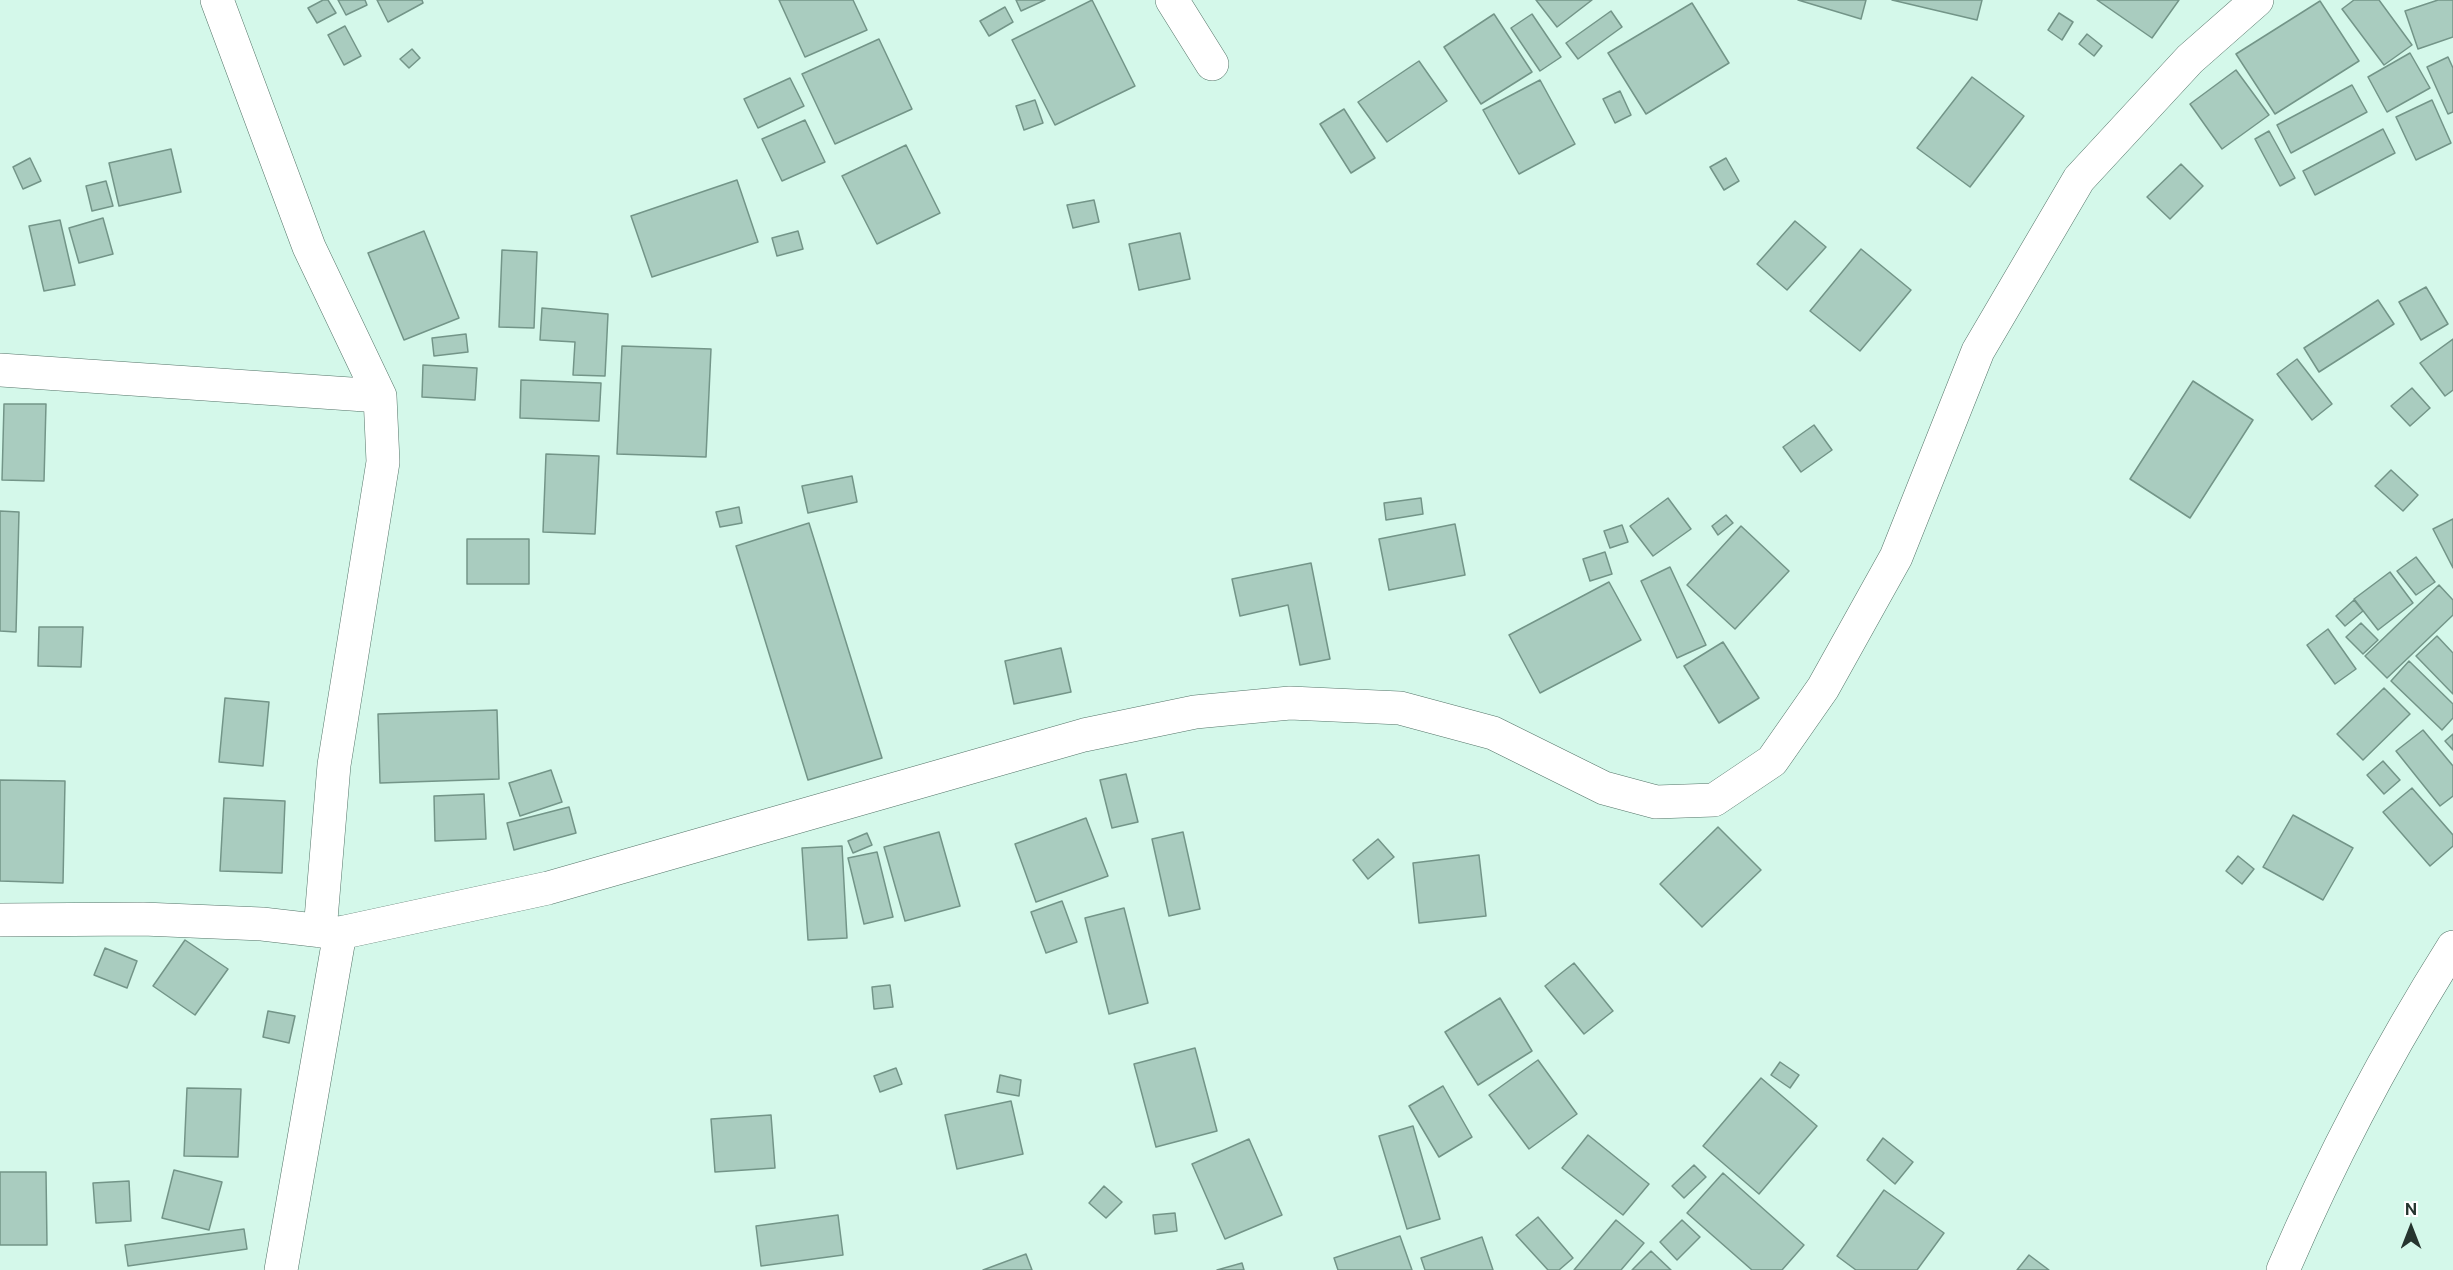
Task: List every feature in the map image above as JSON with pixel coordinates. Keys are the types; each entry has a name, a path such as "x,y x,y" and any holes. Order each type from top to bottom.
{"street":[{"path":"217,0 309,247 380,396 382,462 334,765 330,932 281,1270"},
{"path":"1172,0 1212,64"},
{"path":"0,920 143,919 262,924 330,932 548,888 1084,735 1196,712 1290,703 1400,708 1493,733 1604,789 1656,802 1714,800 1772,761 1823,688 1896,557 1978,351 2079,179 2190,59 2257,0"},
{"path":"0,370 380,396"},
{"path":"2283,1270 2315,1194 2398,1036 2453,946"}],"building":[{"path":"323,0 328,0 336,13 317,23 308,8"},
{"path":"338,0 365,0 367,5 346,15"},
{"path":"377,0 422,0 423,3 388,22"},
{"path":"779,0 853,0 867,30 805,57"},
{"path":"1016,0 1045,0 1021,11"},
{"path":"1092,0 1135,86 1055,125 1012,40"},
{"path":"1536,0 1592,0 1557,27"},
{"path":"1798,0 1866,0 1861,19"},
{"path":"1892,0 1982,0 1977,20"},
{"path":"2097,0 2179,0 2152,38"},
{"path":"2354,0 2379,0 2412,45 2384,65 2342,9"},
{"path":"2438,0 2453,0 2453,37 2418,49 2405,11"},
{"path":"2320,1 2359,61 2275,114 2236,54"},
{"path":"1692,3 1729,63 1646,114 1608,53"},
{"path":"1005,7 1013,22 989,36 980,21"},
{"path":"1611,11 1622,27 1578,59 1566,43"},
{"path":"2059,13 2073,22 2062,40 2048,30"},
{"path":"1494,14 1532,72 1481,104 1444,47"},
{"path":"1532,14 1561,57 1540,71 1511,28"},
{"path":"345,26 361,56 344,65 328,35"},
{"path":"2087,34 2102,46 2094,56 2079,44"},
{"path":"879,39 912,109 835,144 802,74"},
{"path":"412,49 420,58 409,68 400,59"},
{"path":"2410,53 2430,88 2387,112 2368,77"},
{"path":"2448,57 2453,68 2453,112 2448,114 2427,67"},
{"path":"1419,61 1447,101 1387,142 1358,102"},
{"path":"2236,70 2269,115 2222,149 2190,104"},
{"path":"1972,77 2024,116 1970,187 1917,148"},
{"path":"790,78 804,106 758,128 744,99"},
{"path":"1540,80 1575,144 1519,174 1483,110"},
{"path":"2352,85 2367,112 2291,153 2277,125"},
{"path":"1620,91 1631,115 1615,123 1603,99"},
{"path":"1035,100 1043,123 1024,130 1016,106"},
{"path":"2432,100 2451,143 2416,160 2396,117"},
{"path":"1344,109 1375,158 1351,173 1320,124"},
{"path":"805,120 825,162 782,181 762,139"},
{"path":"2383,129 2395,153 2315,195 2303,171"},
{"path":"2269,131 2295,178 2280,186 2255,139"},
{"path":"906,145 940,213 877,244 842,176"},
{"path":"171,149 181,192 119,206 109,163"},
{"path":"30,158 41,181 23,189 13,167"},
{"path":"1726,158 1739,181 1724,190 1710,167"},
{"path":"2181,164 2203,186 2170,219 2147,197"},
{"path":"737,180 758,242 652,277 631,216"},
{"path":"106,181 113,206 92,211 86,186"},
{"path":"1094,200 1099,222 1073,228 1067,205"},
{"path":"103,218 113,254 79,263 69,228"},
{"path":"60,220 75,285 44,291 29,226"},
{"path":"1795,221 1826,247 1787,290 1757,264"},
{"path":"424,231 459,318 404,340 368,253"},
{"path":"798,231 803,249 777,256 772,238"},
{"path":"1180,233 1190,279 1139,290 1129,244"},
{"path":"1861,249 1911,290 1860,351 1810,311"},
{"path":"502,250 537,252 534,328 499,327"},
{"path":"2426,287 2448,324 2421,340 2399,302"},
{"path":"2378,300 2394,324 2319,372 2304,348"},
{"path":"542,308 608,314 605,376 573,375 575,342 540,340"},
{"path":"466,334 468,352 434,356 432,338"},
{"path":"2453,339 2453,390 2445,396 2420,363"},
{"path":"622,346 711,349 706,457 617,454"},
{"path":"2297,359 2332,404 2312,420 2277,374"},
{"path":"423,365 477,368 475,400 422,397"},
{"path":"521,380 601,383 599,421 520,418"},
{"path":"2193,381 2253,420 2190,518 2130,479"},
{"path":"2412,388 2430,408 2410,426 2391,406"},
{"path":"4,404 46,404 44,481 2,480"},
{"path":"1814,425 1832,450 1801,472 1783,447"},
{"path":"546,454 599,456 595,534 543,532"},
{"path":"2391,470 2418,495 2403,511 2375,486"},
{"path":"852,476 857,502 808,513 802,486"},
{"path":"1421,498 1423,514 1386,520 1384,503"},
{"path":"1668,498 1691,529 1653,556 1630,526"},
{"path":"739,507 742,523 720,527 716,512"},
{"path":"0,511 19,512 16,632 0,631"},
{"path":"1726,515 1733,523 1718,535 1712,526"},
{"path":"2453,519 2453,568 2433,529"},
{"path":"809,523 882,758 808,780 736,546"},
{"path":"1455,524 1465,575 1389,590 1379,539"},
{"path":"1622,525 1628,542 1610,548 1604,531"},
{"path":"1741,526 1789,571 1735,629 1687,585"},
{"path":"467,539 529,539 529,584 467,584"},
{"path":"1605,552 1612,574 1590,581 1583,559"},
{"path":"2416,557 2435,582 2416,595 2397,571"},
{"path":"1311,563 1330,659 1300,665 1288,605 1240,616 1232,579"},
{"path":"1670,567 1706,645 1677,658 1641,581"},
{"path":"2390,572 2413,603 2378,630 2354,599"},
{"path":"1609,582 1641,640 1540,693 1509,635"},
{"path":"2439,585 2453,600 2453,615 2387,678 2365,656"},
{"path":"2354,600 2363,611 2345,626 2336,616"},
{"path":"2361,623 2378,640 2363,654 2346,637"},
{"path":"39,627 83,627 81,667 38,666"},
{"path":"2328,629 2356,669 2335,684 2307,645"},
{"path":"2437,636 2453,653 2453,694 2416,656"},
{"path":"1723,642 1759,698 1719,723 1684,666"},
{"path":"1061,648 1071,692 1014,704 1005,661"},
{"path":"2409,661 2453,704 2453,718 2442,730 2391,681"},
{"path":"2384,688 2410,714 2363,760 2337,734"},
{"path":"225,698 269,702 263,766 219,762"},
{"path":"497,710 499,779 380,783 378,714"},
{"path":"2423,730 2453,766 2453,796 2440,806 2396,751"},
{"path":"2453,734 2453,750 2445,741"},
{"path":"2383,761 2400,780 2384,794 2367,775"},
{"path":"551,770 562,802 520,816 509,783"},
{"path":"1126,774 1138,822 1112,828 1100,780"},
{"path":"0,780 65,781 63,883 0,881"},
{"path":"2412,788 2453,835 2453,846 2430,866 2383,812"},
{"path":"484,794 486,839 435,841 434,796"},
{"path":"224,798 285,801 282,873 220,871"},
{"path":"569,807 576,833 514,850 507,823"},
{"path":"2293,815 2353,848 2323,900 2263,867"},
{"path":"1086,818 1108,876 1036,902 1015,844"},
{"path":"1718,827 1761,870 1702,927 1660,884"},
{"path":"939,832 960,906 905,921 884,847"},
{"path":"1183,832 1200,909 1169,916 1152,839"},
{"path":"867,833 872,845 853,853 848,841"},
{"path":"1378,839 1394,857 1368,879 1353,860"},
{"path":"842,846 847,938 808,940 802,848"},
{"path":"877,852 893,917 864,924 848,858"},
{"path":"1479,855 1486,916 1419,923 1413,863"},
{"path":"2238,856 2254,869 2242,884 2226,871"},
{"path":"1062,901 1077,942 1046,953 1031,912"},
{"path":"1124,908 1148,1003 1109,1014 1085,918"},
{"path":"185,940 228,969 195,1015 153,986"},
{"path":"105,948 137,961 127,988 94,975"},
{"path":"1574,963 1613,1011 1584,1034 1545,986"},
{"path":"890,985 893,1007 874,1009 872,987"},
{"path":"1500,998 1532,1051 1478,1085 1445,1032"},
{"path":"268,1011 295,1016 289,1043 263,1037"},
{"path":"1195,1048 1217,1131 1156,1147 1134,1064"},
{"path":"1538,1060 1577,1114 1529,1149 1489,1095"},
{"path":"1780,1062 1799,1075 1790,1088 1771,1075"},
{"path":"896,1068 902,1084 880,1092 874,1076"},
{"path":"1000,1075 1021,1080 1019,1096 997,1092"},
{"path":"1761,1078 1817,1126 1759,1194 1703,1146"},
{"path":"1443,1086 1472,1137 1439,1157 1409,1106"},
{"path":"187,1088 241,1089 238,1157 184,1156"},
{"path":"1011,1101 1023,1154 957,1169 945,1115"},
{"path":"771,1115 775,1168 715,1172 711,1119"},
{"path":"1413,1126 1440,1219 1407,1229 1379,1136"},
{"path":"1588,1135 1649,1184 1623,1215 1562,1168"},
{"path":"1883,1138 1913,1162 1895,1184 1867,1160"},
{"path":"1249,1139 1282,1215 1225,1239 1192,1164"},
{"path":"1694,1165 1706,1177 1684,1198 1672,1186"},
{"path":"174,1170 222,1182 209,1230 162,1218"},
{"path":"0,1172 46,1172 47,1245 0,1245"},
{"path":"1723,1173 1804,1245 1782,1270 1752,1270 1687,1213"},
{"path":"129,1181 131,1221 96,1223 93,1183"},
{"path":"1104,1186 1122,1202 1106,1218 1089,1203"},
{"path":"1884,1190 1944,1233 1917,1270 1856,1270 1837,1256"},
{"path":"1175,1213 1177,1231 1155,1234 1153,1215"},
{"path":"838,1215 843,1255 761,1266 756,1226"},
{"path":"1538,1217 1573,1258 1559,1270 1548,1270 1516,1235"},
{"path":"1616,1220 1644,1243 1621,1270 1574,1270"},
{"path":"1682,1220 1700,1237 1677,1260 1660,1242"},
{"path":"244,1229 247,1249 128,1266 125,1245"},
{"path":"1400,1236 1412,1270 1338,1270 1334,1258"},
{"path":"1482,1237 1493,1270 1425,1270 1421,1258"},
{"path":"1651,1251 1671,1270 1632,1270"},
{"path":"1026,1254 1032,1270 983,1270"},
{"path":"2029,1255 2049,1270 2017,1270"},
{"path":"1242,1263 1244,1270 1217,1270"}]}
